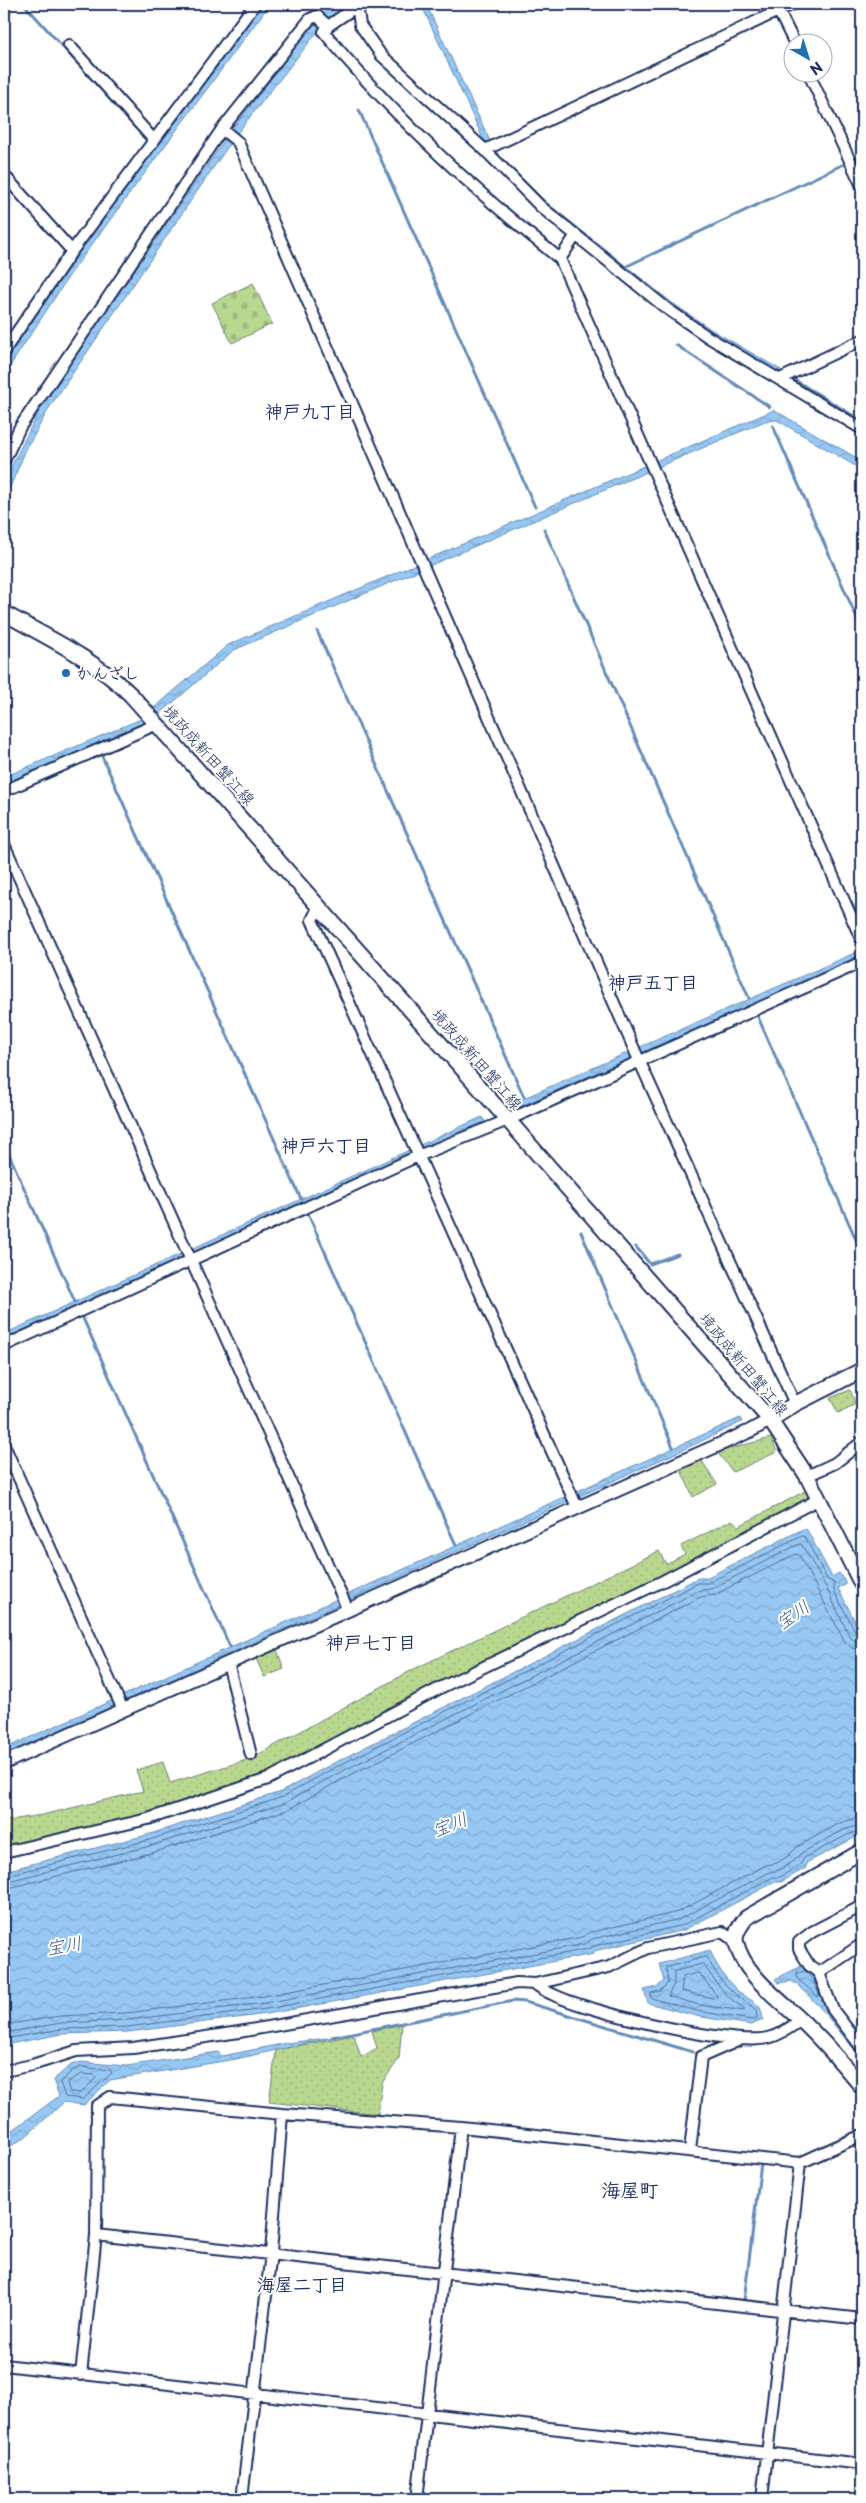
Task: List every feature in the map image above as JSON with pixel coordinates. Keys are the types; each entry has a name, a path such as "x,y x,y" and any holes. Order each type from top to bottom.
{"main road":[{"name":"境政成新田蟹江線","path":"4,613 93,664 115,679 144,708 508,1120 770,1420 807,1476 862,1585"},
{"path":"770,1420 795,1404 862,1370"},
{"path":"862,1851 746,1918 737,1930 735,1941 743,1958 760,1982 801,2020 862,2087"}],"street":[{"path":"4,350 72,251 255,4"},
{"path":"862,428 708,337 666,308 541,206 485,150 381,55 360,25 358,4 327,25 324,32 375,93 484,197 560,259 862,941"},
{"path":"485,150 777,7 793,4"},
{"path":"777,7 789,32"},
{"path":"4,461 20,427 224,131 310,19 317,16 327,25"},
{"path":"69,45 154,139"},
{"path":"813,82 862,186"},
{"path":"224,131 236,140 637,1055 795,1404"},
{"path":"4,174 72,251"},
{"path":"560,259 576,235"},
{"path":"780,379 862,340"},
{"path":"4,792 157,724"},
{"path":"4,844 345,1603"},
{"path":"319,906 312,920 574,1500"},
{"path":"4,1346 188,1256 416,1152 508,1120 637,1055 862,962"},
{"path":"4,1763 120,1703 228,1663 345,1603 574,1500 750,1431 770,1420"},
{"path":"807,1476 835,1463 862,1442"},
{"path":"4,1445 120,1703"},
{"path":"4,1852 148,1819 268,1778 442,1687 663,1581 819,1499"},
{"path":"228,1663 252,1755"},
{"path":"862,1906 812,1932 799,1942 799,1949 809,1965 819,1973 833,2010 862,2048"},
{"path":"4,2071 32,2065 76,2050 142,2046 240,2032 517,1983 535,1984 609,1967 648,1948 722,1932 735,1941"},
{"path":"819,1973 862,1944"},
{"path":"535,1984 552,1994 604,2012 711,2036 742,2039 771,2038 801,2020"},
{"path":"690,2150 701,2057 742,2039"},
{"path":"81,2375 96,2235 97,2106 110,2097 282,2114 461,2128 690,2150 800,2163 862,2136"},
{"path":"242,2499 271,2253 282,2114"},
{"path":"417,2499 461,2128"},
{"path":"762,2499 800,2163"},
{"path":"96,2235 862,2319"},
{"path":"4,2365 862,2464"}],"green space":[{"path":"253,283 272,324 232,343 212,303"},
{"path":"850,1390 856,1404 838,1413 830,1398"},
{"path":"771,1438 777,1452 733,1472 717,1452"},
{"path":"700,1458 717,1484 693,1497 680,1468"},
{"path":"807,1490 811,1496 801,1505 441,1683 291,1764 250,1781 112,1825 4,1849 4,1821 42,1815 143,1791 136,1770 163,1762 170,1783 250,1759 412,1670 659,1551 666,1564 685,1554 681,1546 732,1520 739,1526"},
{"path":"276,1647 284,1669 264,1677 255,1656"},
{"path":"402,2024 399,2059 382,2083 378,2114 269,2102 276,2050 354,2035 361,2057 377,2048 372,2031"}],"water":[{"path":"261,4 270,4 73,270 4,375 4,362 112,205"},
{"path":"335,4 347,4 326,21 235,136 49,408 25,452 4,501 4,481 43,403 230,132 316,20"},
{"path":"421,4 426,4 490,141 485,143"},
{"path":"496,152 546,202 671,302 712,330 781,370 779,373 696,323 623,269 535,194 494,154"},
{"path":"774,410 862,461 862,470 777,420 765,421 234,650 147,725 4,787 4,777 141,719 228,645"},
{"path":"857,952 859,958 512,1110 508,1105"},
{"path":"482,1117 486,1123 411,1154 4,1339 4,1334"},
{"path":"740,1418 742,1422 680,1451 4,1755 4,1749"},
{"name":"宝川","path":"803,1529 807,1530 832,1577 839,1573 845,1582 845,1585 838,1588 862,1635 862,1834 806,1863 806,1868 781,1882 775,1882 684,1930 594,1951 594,1954 267,2014 128,2032 62,2034 4,2045 4,1871 147,1835 281,1792 330,1765 698,1578 706,1578"},
{"path":"710,1950 730,1983 744,1996 758,2005 763,2020 751,2025 696,2016 648,2003 644,1990 657,1987 664,1981 659,1964"},
{"path":"806,1964 817,1977 862,2050 862,2060 823,2011 797,1984 791,1981 778,1983 775,1979"},
{"path":"335,2037 236,2059 110,2080 84,2105 64,2102 24,2138 4,2150 4,2132 9,2129 13,2130 59,2096 53,2080 71,2065 80,2062 127,2066 218,2052 222,2056 287,2043"}],"waterway":[{"path":"24,4 144,137"},
{"path":"359,110 535,507"},
{"path":"856,158 862,155"},
{"path":"627,266 844,164"},
{"path":"676,345 770,407"},
{"path":"793,379 862,421"},
{"path":"773,426 862,630"},
{"path":"544,529 749,998"},
{"path":"317,631 524,1097"},
{"path":"101,754 301,1199"},
{"path":"758,1017 862,1253"},
{"path":"4,1143 75,1302"},
{"path":"308,1214 456,1545"},
{"path":"581,1232 673,1447"},
{"path":"636,1247 650,1264 678,1254"},
{"path":"82,1316 230,1647"},
{"path":"4,1741 7,1748"},
{"path":"332,2037 513,2001 525,2002 693,2052"},
{"path":"744,2301 761,2163 758,2163"}],"place":[{"name":"かんざし","path":"66,673"}],"district":[{"name":"神戸九丁目","path":"310,412"},
{"name":"神戸五丁目","path":"653,983"},
{"name":"神戸六丁目","path":"326,1146"},
{"name":"神戸七丁目","path":"371,1643"},
{"name":"海屋町","path":"630,2190"},
{"name":"海屋二丁目","path":"302,2285"}]}
